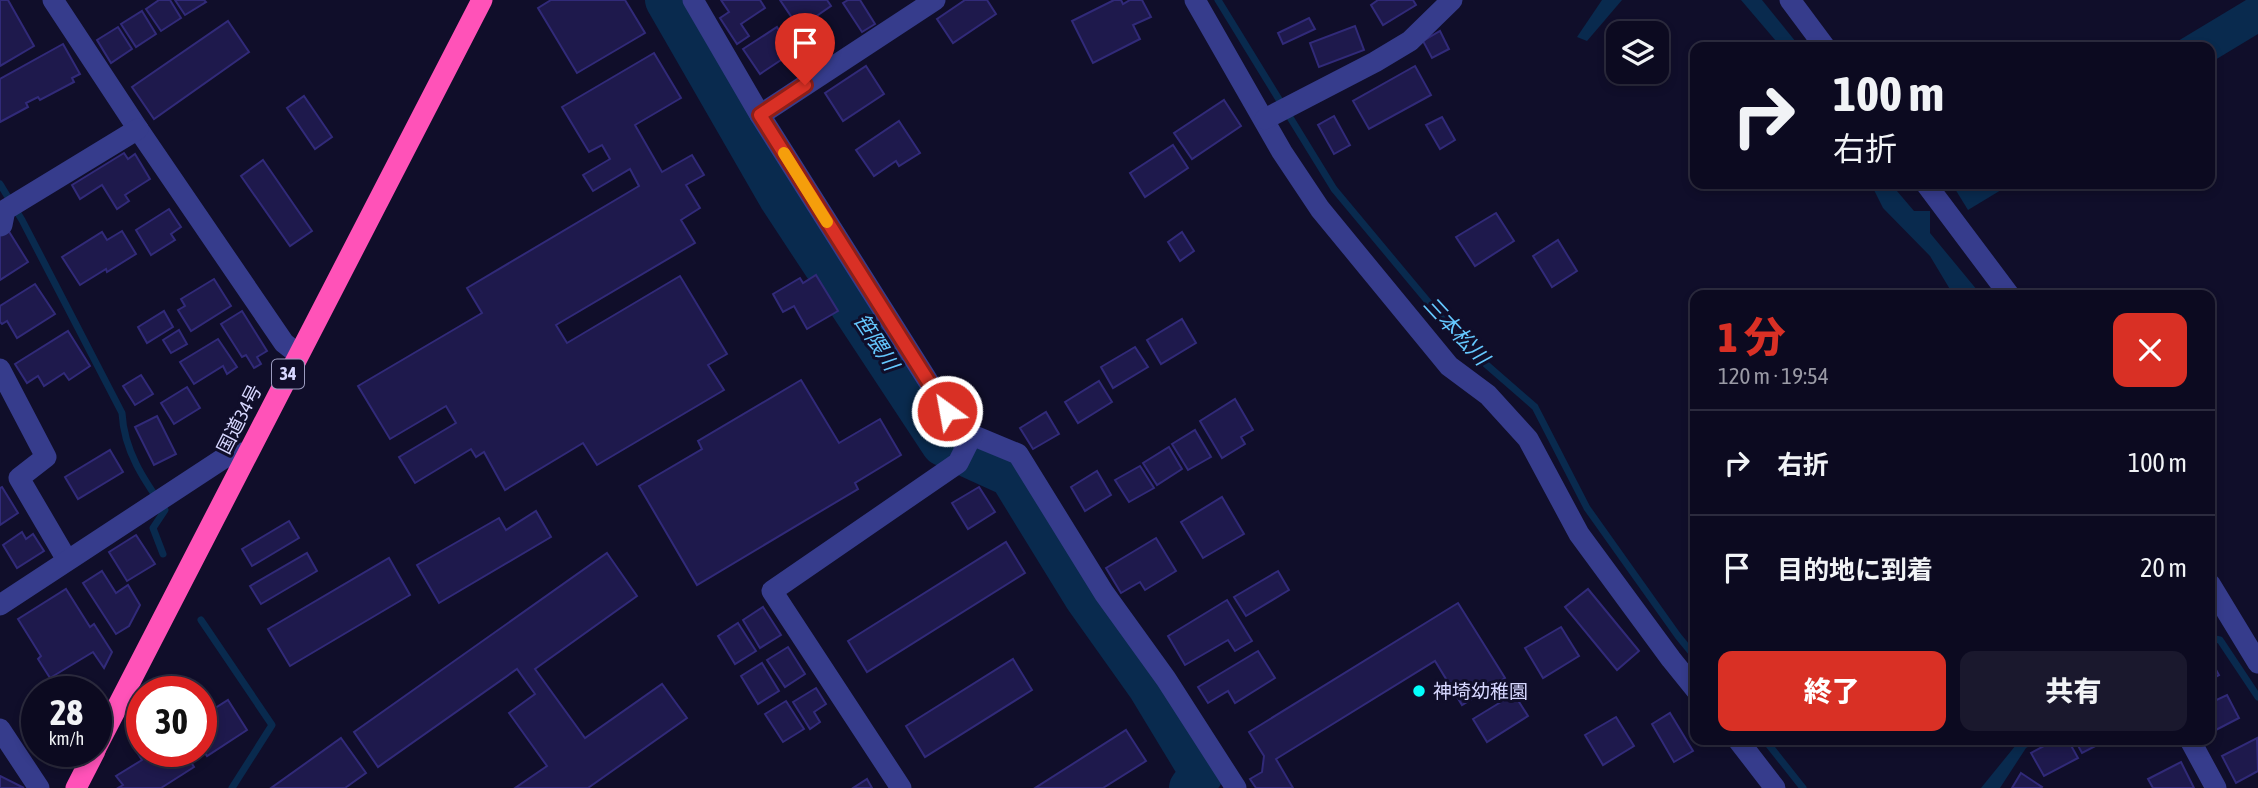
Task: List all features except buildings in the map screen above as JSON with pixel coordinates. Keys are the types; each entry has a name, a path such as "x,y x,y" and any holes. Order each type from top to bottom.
{"highway":[{"name":"国道34号","path":"112,718 482,0"},
{"name":"国道34号","path":"76,788 87,767"}],"street":[{"path":"53,0 284,343 298,354"},
{"path":"693,0 760,115 947,411 972,435 1018,454 1104,593 1166,679 1236,788"},
{"path":"1195,0 1282,152 1320,209 1449,366 1489,395 1528,439 1579,534 1690,683"},
{"path":"1265,119 1410,41 1452,0"},
{"path":"1790,0 1821,42"},
{"path":"760,115 923,3"},
{"path":"8,212 138,129"},
{"path":"1930,189 2006,290"},
{"path":"0,369 46,457 19,478 67,560"},
{"path":"901,788 772,591 958,463 972,435"},
{"path":"0,604 224,457 247,452"},
{"path":"2215,592 2258,663"},
{"path":"0,729 39,788"},
{"path":"1742,745 1775,788"},
{"path":"2193,745 2216,788"}],"water":[{"path":"1602,0 1622,0 1587,41 1577,37"},
{"path":"1741,0 1762,0 1796,42 1777,42"},
{"path":"2246,0 2258,0 2258,34 2215,60 2215,42 2176,42"},
{"path":"1874,189 1895,189 1914,211 1930,211 1930,233 1977,290 1950,290 1930,256 1883,208"},
{"path":"1955,189 2003,189 1968,210"},
{"path":"2016,745 2032,745 2026,748 2000,788 1981,788"}],"waterway":[{"name":"笹隈川","path":"667,0 781,198 943,444 1011,475 1086,597 1150,687 1202,773 1191,788"},
{"name":"三本松川","path":"1218,0 1334,189 1465,346 1535,407 1587,508 1690,651"},
{"path":"0,184 22,220 122,413 131,452 165,510 153,528 163,554"},
{"path":"201,620 272,725 232,788"},
{"path":"2215,639 2220,640 2258,697"},
{"name":"三本松川","path":"1769,745 1803,788"}],"slow traffic":[{"path":"784,153 827,222"}],"place":[{"name":"神埼幼稚園","path":"1419,691"}],"route":[{"path":"805,85 760,115 947,411"}]}
